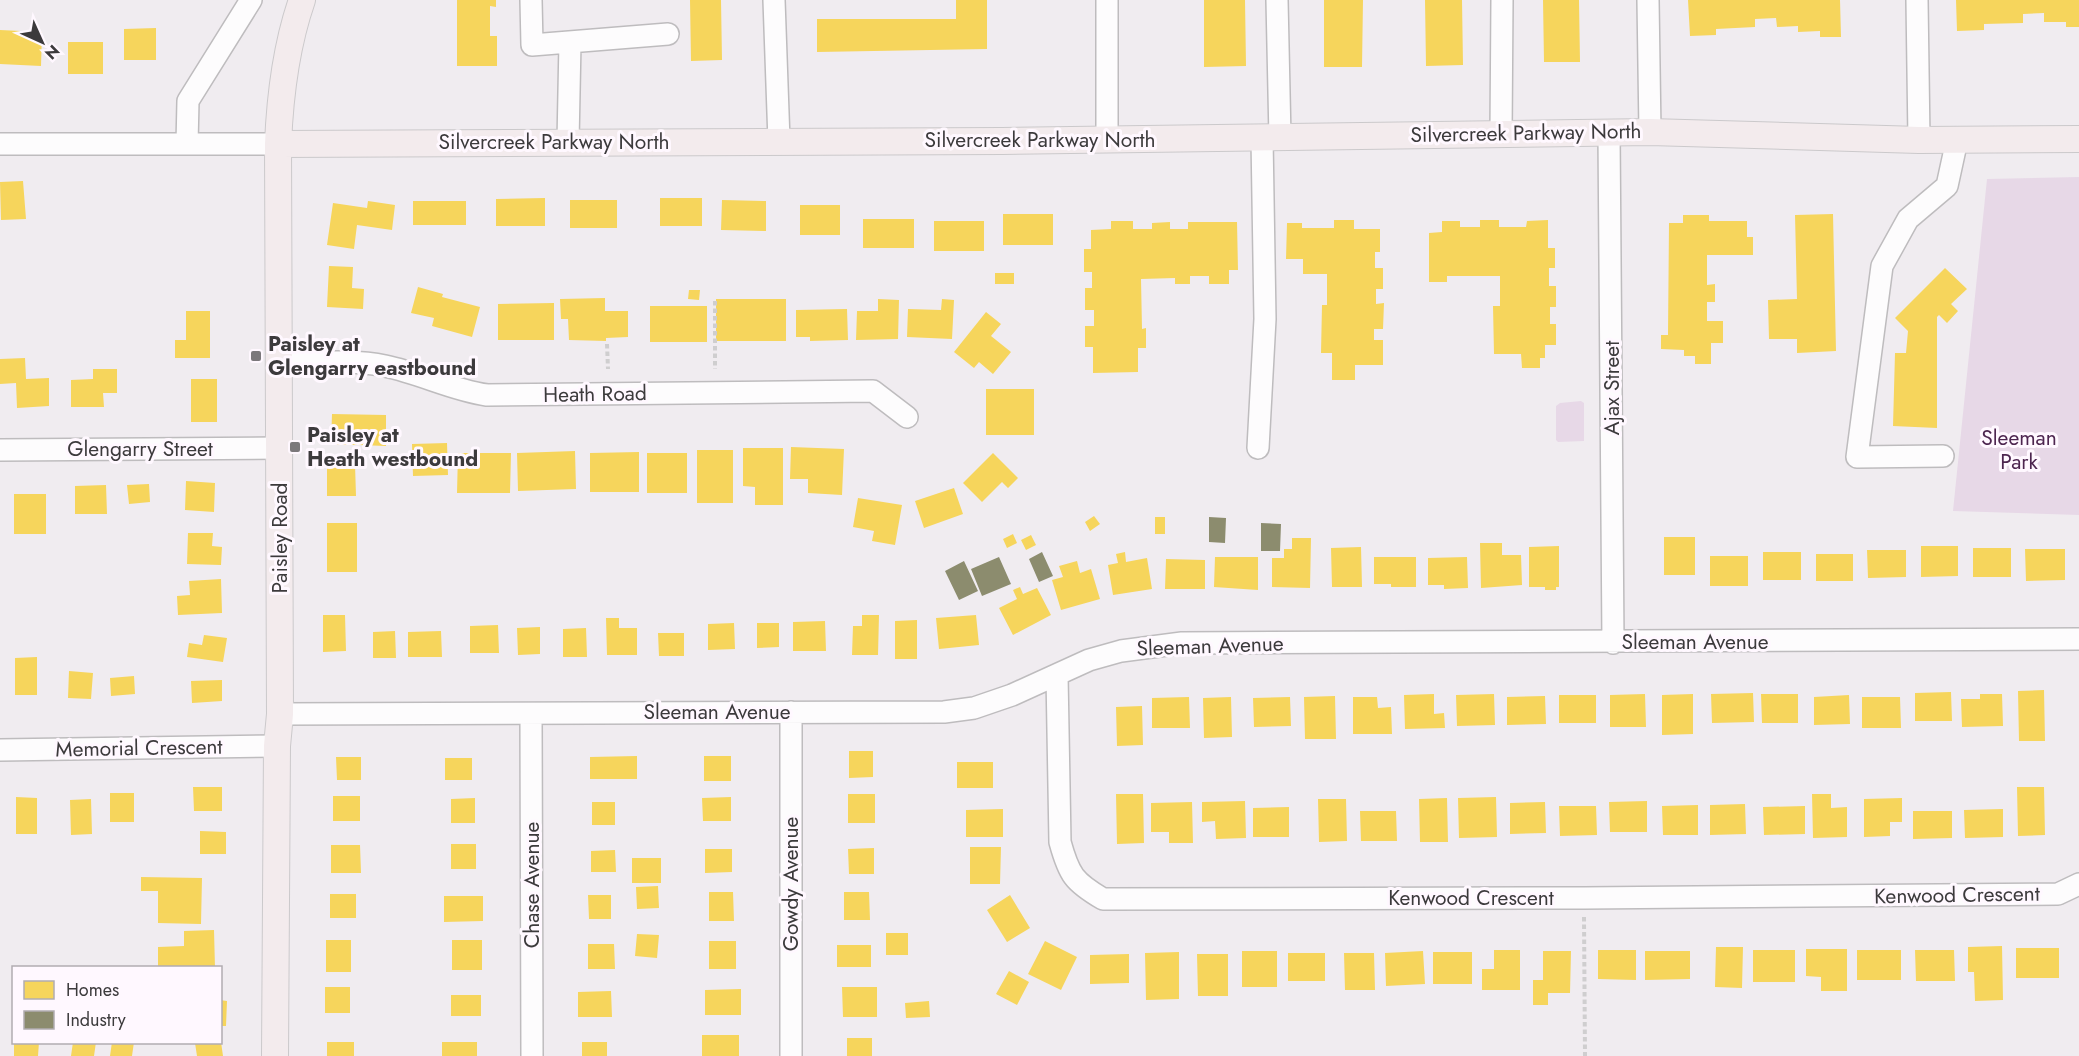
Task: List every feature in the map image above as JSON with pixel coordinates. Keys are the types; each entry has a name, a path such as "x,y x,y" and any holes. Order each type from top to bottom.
{"main road":[{"name":"Paisley Road","path":"275,1056 277,746 280,714 278,144 282,85 299,11 310,0"},
{"name":"Silvercreek Parkway North","path":"278,144 1107,140 1650,132 1919,140 2079,139"}],"street":[{"path":"187,144 188,101 251,0"},
{"path":"531,0 532,45 668,34"},
{"path":"774,0 779,141"},
{"path":"1107,0 1107,140"},
{"path":"1258,448 1277,0"},
{"path":"1501,134 1503,0"},
{"path":"1648,0 1650,132"},
{"path":"1917,0 1919,140"},
{"path":"568,142 570,42"},
{"name":"Ajax Street","path":"1609,133 1613,643"},
{"path":"1943,456 1857,457 1882,266 1908,219 1947,186 1957,140"},
{"name":"Silvercreek Parkway North","path":"0,144 278,144"},
{"name":"Heath Road","path":"278,363 387,366 452,388 487,395 873,391 907,417"},
{"name":"Glengarry Street","path":"0,450 280,448"},
{"name":"Sleeman Avenue","path":"280,714 944,712 974,708 1012,695 1089,660 1128,649 1182,644 2079,639"},
{"name":"Kenwood Crescent","path":"1057,675 1060,842 1066,865 1082,886 1103,899 2058,894 2079,884"},
{"name":"Gowdy Avenue","path":"791,712 791,1056"},
{"name":"Chase Avenue","path":"531,714 532,1056"},
{"name":"Memorial Crescent","path":"0,750 277,746"}],"path":[{"path":"715,301 715,369"},
{"path":"607,344 608,369"},
{"path":"1584,898 1585,1056"}],"green space":[{"name":"Sleeman Park","path":"2079,177 2079,515 1953,511 1987,179"},
{"path":"1581,401 1584,403 1584,441 1558,442 1556,440 1556,406 1560,403"}],"building: Homes":[{"path":"457,0 496,0 496,7 490,6 490,36 497,36 497,66 457,66"},
{"path":"690,0 721,0 722,60 691,61"},
{"path":"956,0 987,0 987,49 817,52 817,19 956,19"},
{"path":"1204,0 1245,0 1246,66 1204,67"},
{"path":"1324,0 1363,0 1362,67 1324,67"},
{"path":"1425,0 1462,0 1463,65 1426,66"},
{"path":"1543,0 1579,0 1580,62 1544,62"},
{"path":"1688,0 1840,0 1841,37 1820,37 1820,31 1798,32 1798,26 1777,27 1776,18 1755,19 1755,27 1716,29 1716,35 1690,36"},
{"path":"1956,0 2079,0 2079,27 2066,27 2066,22 2044,22 2044,13 2023,14 2023,23 1984,24 1984,30 1957,31"},
{"path":"156,28 156,60 124,60 124,29"},
{"path":"0,30 42,32 41,66 0,64"},
{"path":"68,42 103,42 103,74 68,74"},
{"path":"23,181 26,219 1,220 0,182"},
{"path":"545,198 545,226 496,226 496,199"},
{"path":"660,198 702,198 702,226 660,226"},
{"path":"570,200 617,200 617,228 570,228"},
{"path":"722,200 766,201 766,231 721,230"},
{"path":"368,201 395,205 392,230 357,225 354,249 327,245 333,203 367,208"},
{"path":"413,201 466,201 466,225 413,225"},
{"path":"800,205 840,205 840,235 800,235"},
{"path":"1003,214 1053,214 1053,245 1003,245"},
{"path":"1833,214 1836,351 1797,353 1797,339 1769,339 1768,300 1797,299 1795,215"},
{"path":"1683,215 1709,215 1709,221 1747,221 1747,237 1753,237 1753,255 1707,255 1707,285 1715,284 1715,302 1707,302 1707,321 1723,321 1723,343 1711,343 1711,364 1695,364 1695,356 1684,356 1684,350 1661,349 1661,335 1668,335 1669,223 1683,223"},
{"path":"863,219 914,219 914,248 863,248"},
{"path":"1334,220 1354,220 1354,229 1380,229 1380,252 1375,252 1375,268 1383,268 1383,289 1376,289 1376,304 1384,303 1383,329 1374,329 1374,340 1383,340 1383,365 1355,365 1355,380 1332,380 1332,353 1321,353 1322,305 1327,305 1327,274 1303,274 1303,259 1286,259 1287,223 1302,223 1302,228 1334,228"},
{"path":"1480,220 1499,220 1499,227 1526,227 1527,221 1548,220 1548,248 1555,248 1555,268 1549,268 1549,286 1556,286 1556,307 1550,307 1550,324 1556,324 1556,345 1545,345 1545,358 1540,358 1540,368 1522,368 1521,354 1494,354 1493,306 1500,306 1500,276 1447,276 1447,282 1429,282 1429,233 1442,232 1442,221 1460,221 1460,227 1480,227"},
{"path":"934,221 984,221 984,251 934,251"},
{"path":"1111,221 1133,221 1133,229 1152,229 1152,223 1170,222 1170,229 1188,229 1188,222 1237,222 1238,270 1229,270 1229,284 1209,284 1209,276 1190,276 1190,284 1175,284 1175,278 1141,279 1142,329 1146,328 1146,348 1138,348 1138,372 1093,373 1093,347 1085,347 1085,326 1094,326 1094,310 1085,310 1085,288 1092,288 1092,272 1084,272 1084,249 1091,249 1091,230 1111,229"},
{"path":"329,266 353,267 352,288 364,289 363,309 327,307"},
{"path":"1945,268 1967,289 1951,304 1958,311 1947,323 1939,315 1937,317 1937,428 1893,426 1895,353 1906,353 1908,331 1895,318"},
{"path":"995,273 1014,273 1014,284 995,284"},
{"path":"418,287 443,294 442,297 480,307 472,337 432,326 434,318 411,313"},
{"path":"689,290 700,290 699,300 688,299"},
{"path":"605,298 605,311 628,311 628,337 606,338 606,341 569,340 568,319 561,319 560,299"},
{"path":"716,299 786,299 786,341 716,341"},
{"path":"878,299 899,300 898,339 856,340 857,311 878,311"},
{"path":"942,299 954,300 952,339 907,337 908,309 941,310"},
{"path":"554,303 554,340 498,340 498,304"},
{"path":"650,306 707,306 707,342 650,342"},
{"path":"847,309 848,340 810,341 810,337 796,337 796,310"},
{"path":"186,311 210,311 210,358 175,358 175,340 186,340"},
{"path":"986,312 1001,324 991,336 1011,352 993,374 979,362 974,368 954,352"},
{"path":"25,358 26,379 49,378 49,406 17,408 16,383 0,384 0,359"},
{"path":"93,369 117,369 117,393 103,393 104,407 71,407 71,380 93,379"},
{"path":"191,379 217,379 217,422 191,422"},
{"path":"986,389 1034,389 1034,435 986,435"},
{"path":"332,414 386,415 386,446 331,444"},
{"path":"447,443 448,475 413,476 412,444"},
{"path":"791,447 844,449 842,495 808,493 808,479 790,479"},
{"path":"743,448 783,448 783,505 755,505 755,487 743,486"},
{"path":"697,450 733,450 733,503 697,503"},
{"path":"575,451 576,489 518,491 517,453"},
{"path":"639,452 639,492 590,492 590,453"},
{"path":"458,453 511,453 510,493 457,493"},
{"path":"647,453 687,453 687,493 647,493"},
{"path":"993,453 1018,478 1008,488 1002,482 982,502 963,483"},
{"path":"327,464 355,464 356,496 327,496"},
{"path":"186,481 215,483 214,512 185,510"},
{"path":"149,484 150,502 129,504 127,485"},
{"path":"106,485 107,514 75,514 75,486"},
{"path":"954,488 963,514 924,528 915,501"},
{"path":"14,494 46,494 46,534 14,534"},
{"path":"858,498 902,505 895,545 872,541 874,531 853,527"},
{"path":"1094,516 1100,524 1090,531 1085,522"},
{"path":"1155,517 1165,517 1165,534 1155,534"},
{"path":"327,523 357,523 357,572 327,572"},
{"path":"188,533 213,533 212,546 222,547 221,565 187,564"},
{"path":"1013,534 1017,543 1007,548 1003,539"},
{"path":"1031,535 1036,545 1026,550 1021,540"},
{"path":"1664,537 1695,537 1695,575 1664,575"},
{"path":"1292,538 1311,538 1310,588 1272,587 1272,558 1284,558 1284,549 1292,549"},
{"path":"1480,543 1502,543 1502,555 1521,555 1522,585 1481,588"},
{"path":"1559,546 1559,587 1556,587 1556,590 1545,590 1545,587 1529,587 1529,547"},
{"path":"1921,546 1958,546 1958,576 1921,577"},
{"path":"1361,547 1362,587 1332,587 1331,548"},
{"path":"1973,548 2011,548 2011,577 1973,577"},
{"path":"2025,549 2065,549 2065,580 2026,581"},
{"path":"1867,550 1906,550 1906,577 1868,578"},
{"path":"1125,552 1126,562 1147,558 1152,589 1113,595 1108,565 1118,563 1116,554"},
{"path":"1763,552 1801,552 1801,580 1763,580"},
{"path":"1816,554 1853,554 1853,581 1816,581"},
{"path":"1710,556 1748,556 1748,586 1710,586"},
{"path":"1215,557 1258,557 1258,590 1214,587"},
{"path":"1374,557 1416,557 1416,587 1374,584"},
{"path":"1467,557 1468,588 1444,589 1444,585 1428,585 1428,558"},
{"path":"1166,559 1205,560 1205,589 1165,589"},
{"path":"1077,561 1080,573 1091,569 1100,599 1061,610 1052,580 1063,577 1059,566"},
{"path":"221,579 222,613 178,615 177,596 190,595 189,581"},
{"path":"1020,587 1023,594 1037,588 1051,615 1013,635 999,608 1017,599 1013,590"},
{"path":"323,615 345,615 346,651 323,652"},
{"path":"862,615 879,615 878,655 852,655 853,626 862,626"},
{"path":"976,615 979,645 939,649 936,618"},
{"path":"606,618 619,618 619,628 637,628 637,655 607,655"},
{"path":"917,620 917,659 895,659 895,621"},
{"path":"825,621 826,651 793,651 793,622"},
{"path":"734,623 735,649 708,650 708,624"},
{"path":"757,623 779,623 779,647 757,648"},
{"path":"498,625 499,653 470,653 470,626"},
{"path":"540,627 540,654 518,655 517,628"},
{"path":"586,628 587,657 563,657 563,629"},
{"path":"395,631 396,658 373,658 373,632"},
{"path":"441,631 442,657 408,657 408,632"},
{"path":"658,633 684,633 684,656 659,656"},
{"path":"204,635 227,638 223,662 187,657 189,643 202,645"},
{"path":"37,657 37,695 15,695 15,658"},
{"path":"69,671 93,673 91,699 68,698"},
{"path":"134,676 135,694 111,696 110,678"},
{"path":"222,680 222,701 192,703 191,681"},
{"path":"2044,690 2045,741 2019,741 2018,691"},
{"path":"1951,692 1952,721 1915,721 1915,693"},
{"path":"1753,693 1754,722 1712,723 1711,694"},
{"path":"1434,694 1434,714 1444,713 1445,728 1405,729 1404,695"},
{"path":"1494,694 1495,725 1457,726 1456,695"},
{"path":"1645,694 1646,727 1610,727 1610,695"},
{"path":"1693,694 1693,734 1662,735 1662,695"},
{"path":"1761,694 1798,694 1798,723 1762,723"},
{"path":"1980,694 2002,694 2003,726 1962,727 1961,699 1980,699"},
{"path":"1559,695 1596,695 1596,723 1559,723"},
{"path":"1849,695 1850,724 1814,725 1814,697"},
{"path":"1335,696 1336,739 1305,739 1304,697"},
{"path":"1545,696 1546,724 1507,725 1507,697"},
{"path":"1189,697 1190,728 1152,728 1152,698"},
{"path":"1231,697 1232,737 1204,738 1203,698"},
{"path":"1290,697 1291,726 1254,727 1253,698"},
{"path":"1353,697 1377,697 1378,708 1391,707 1392,734 1353,734"},
{"path":"1862,697 1900,697 1901,728 1862,728"},
{"path":"1142,706 1143,745 1117,746 1116,707"},
{"path":"849,751 873,751 873,777 849,778"},
{"path":"637,756 637,779 590,779 590,757"},
{"path":"704,756 731,756 731,781 704,781"},
{"path":"336,757 361,757 361,780 337,780"},
{"path":"445,758 472,758 472,780 445,780"},
{"path":"957,762 993,762 993,788 957,788"},
{"path":"193,787 222,787 222,811 194,811"},
{"path":"2017,787 2044,787 2045,835 2018,836"},
{"path":"110,793 134,793 134,822 110,822"},
{"path":"848,794 875,794 875,823 848,823"},
{"path":"1116,794 1143,794 1144,843 1117,844"},
{"path":"1812,794 1831,794 1831,808 1847,807 1847,837 1813,838"},
{"path":"333,796 360,796 360,821 333,821"},
{"path":"16,797 37,798 37,834 16,834"},
{"path":"731,797 731,821 703,821 702,798"},
{"path":"1496,797 1497,837 1459,838 1458,798"},
{"path":"475,798 475,823 451,823 451,799"},
{"path":"1447,798 1448,842 1420,842 1419,799"},
{"path":"1902,798 1902,822 1890,822 1890,836 1864,837 1864,799"},
{"path":"91,799 92,834 71,835 70,800"},
{"path":"1318,799 1346,799 1347,841 1319,842"},
{"path":"1245,801 1246,838 1216,839 1215,821 1202,822 1202,802"},
{"path":"1647,801 1647,832 1610,832 1609,802"},
{"path":"592,802 615,802 615,825 592,825"},
{"path":"1192,802 1193,843 1169,843 1169,832 1151,832 1151,803"},
{"path":"1545,802 1546,833 1510,834 1510,803"},
{"path":"1745,804 1746,834 1710,835 1710,805"},
{"path":"1698,805 1698,835 1663,835 1662,806"},
{"path":"1559,806 1596,806 1597,835 1560,836"},
{"path":"1805,806 1805,834 1764,835 1763,807"},
{"path":"1289,807 1289,837 1253,837 1253,808"},
{"path":"1003,809 1003,837 966,837 966,810"},
{"path":"2003,809 2003,837 1965,838 1964,810"},
{"path":"1360,811 1396,811 1397,841 1361,841"},
{"path":"1913,811 1952,811 1952,838 1913,839"},
{"path":"200,831 226,832 226,854 200,854"},
{"path":"451,844 476,844 476,869 451,869"},
{"path":"331,845 360,845 361,873 331,873"},
{"path":"970,847 1001,847 1000,884 970,884"},
{"path":"874,848 874,874 849,874 848,849"},
{"path":"705,849 732,849 732,872 705,873"},
{"path":"615,850 616,872 591,872 591,851"},
{"path":"632,858 661,858 661,883 632,883"},
{"path":"141,877 202,878 201,924 158,923 158,891 141,891"},
{"path":"658,886 659,908 637,909 636,887"},
{"path":"709,892 733,892 734,921 709,921"},
{"path":"844,892 869,892 870,920 844,920"},
{"path":"330,894 356,894 356,918 330,918"},
{"path":"588,895 611,895 611,919 589,919"},
{"path":"1010,895 1030,928 1007,942 987,910"},
{"path":"444,896 483,896 483,921 444,922"},
{"path":"214,930 215,966 158,966 158,947 184,946 184,931"},
{"path":"886,933 908,933 908,955 886,955"},
{"path":"637,934 659,935 657,958 635,956"},
{"path":"326,940 351,940 351,972 326,972"},
{"path":"452,940 482,940 482,970 452,970"},
{"path":"709,941 736,941 736,969 709,969"},
{"path":"1045,941 1077,957 1061,990 1028,974"},
{"path":"588,944 614,944 615,969 588,969"},
{"path":"837,945 871,945 871,967 837,967"},
{"path":"2002,946 2003,1000 1975,1001 1974,972 1968,972 1968,947"},
{"path":"1716,947 1743,947 1742,988 1715,987"},
{"path":"2016,948 2059,948 2059,978 2016,978"},
{"path":"1806,949 1847,949 1847,991 1821,991 1821,977 1806,976"},
{"path":"1494,950 1520,950 1520,990 1482,990 1482,969 1494,969"},
{"path":"1598,950 1636,950 1636,980 1598,979"},
{"path":"1753,950 1795,950 1795,982 1753,982"},
{"path":"1857,950 1901,950 1901,980 1857,980"},
{"path":"1915,950 1954,950 1955,981 1916,981"},
{"path":"1242,951 1277,951 1277,987 1242,987"},
{"path":"1423,951 1425,984 1386,986 1385,953"},
{"path":"1543,951 1571,951 1570,993 1548,993 1548,1005 1533,1005 1533,980 1543,980"},
{"path":"1645,951 1690,951 1690,979 1645,980"},
{"path":"1179,952 1179,999 1146,1000 1145,953"},
{"path":"1433,952 1472,952 1472,984 1433,984"},
{"path":"1288,953 1325,953 1325,981 1288,981"},
{"path":"1344,953 1374,953 1375,990 1345,990"},
{"path":"1129,954 1129,983 1090,984 1090,955"},
{"path":"1197,954 1228,954 1228,996 1198,996"},
{"path":"1009,971 1029,982 1017,1005 996,994"},
{"path":"325,987 350,987 350,1013 325,1013"},
{"path":"842,987 877,987 877,1017 843,1017"},
{"path":"741,989 741,1015 705,1015 705,990"},
{"path":"611,991 612,1017 578,1017 578,992"},
{"path":"451,995 481,995 481,1016 451,1016"},
{"path":"222,1000 227,1001 226,1026 222,1026"},
{"path":"929,1001 930,1017 906,1018 905,1003"},
{"path":"702,1035 739,1035 739,1056 702,1056"},
{"path":"847,1038 872,1038 872,1056 847,1056"},
{"path":"327,1042 354,1042 354,1056 327,1056"},
{"path":"442,1042 477,1042 477,1056 442,1056"},
{"path":"582,1042 607,1042 607,1056 582,1056"},
{"path":"14,1044 39,1044 38,1056 14,1056"},
{"path":"73,1044 96,1044 94,1056 71,1056"},
{"path":"112,1044 134,1044 132,1056 110,1056"},
{"path":"195,1044 221,1044 223,1056 197,1056"}],"building: Industry":[{"path":"1209,517 1226,518 1225,543 1209,542"},
{"path":"1261,523 1281,524 1280,551 1261,551"},
{"path":"1042,552 1053,576 1039,582 1029,559"},
{"path":"999,557 1011,584 982,596 971,569"},
{"path":"964,561 978,591 959,600 945,571"}],"place":[{"name":"Paisley at Glengarry eastbound","path":"256,356"},
{"name":"Paisley at Heath westbound","path":"295,447"}]}
